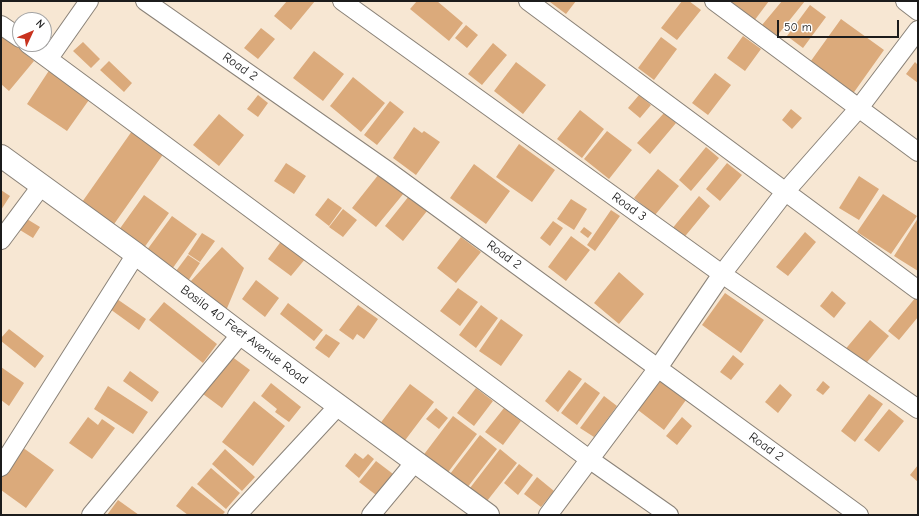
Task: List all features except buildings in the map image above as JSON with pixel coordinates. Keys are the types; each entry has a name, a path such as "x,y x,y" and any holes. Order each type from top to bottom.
{"street":[{"path":"49,58 89,1"},
{"name":"Road 2","path":"146,1 388,171 859,515"},
{"name":"Road 3","path":"342,1 722,274 918,409"},
{"path":"528,1 918,290"},
{"path":"714,1 918,152"},
{"path":"905,1 918,11"},
{"path":"1,25 12,33"},
{"path":"548,515 658,368 722,274 785,192 859,108 918,30"},
{"path":"40,52 590,459 669,515"},
{"name":"Bosila 40 Feet Avenue Road","path":"1,156 136,254 240,334 488,515"},
{"path":"1,240 42,185"},
{"path":"1,467 136,254"},
{"path":"91,515 240,334"},
{"path":"237,515 339,405"},
{"path":"371,515 415,462"}]}
